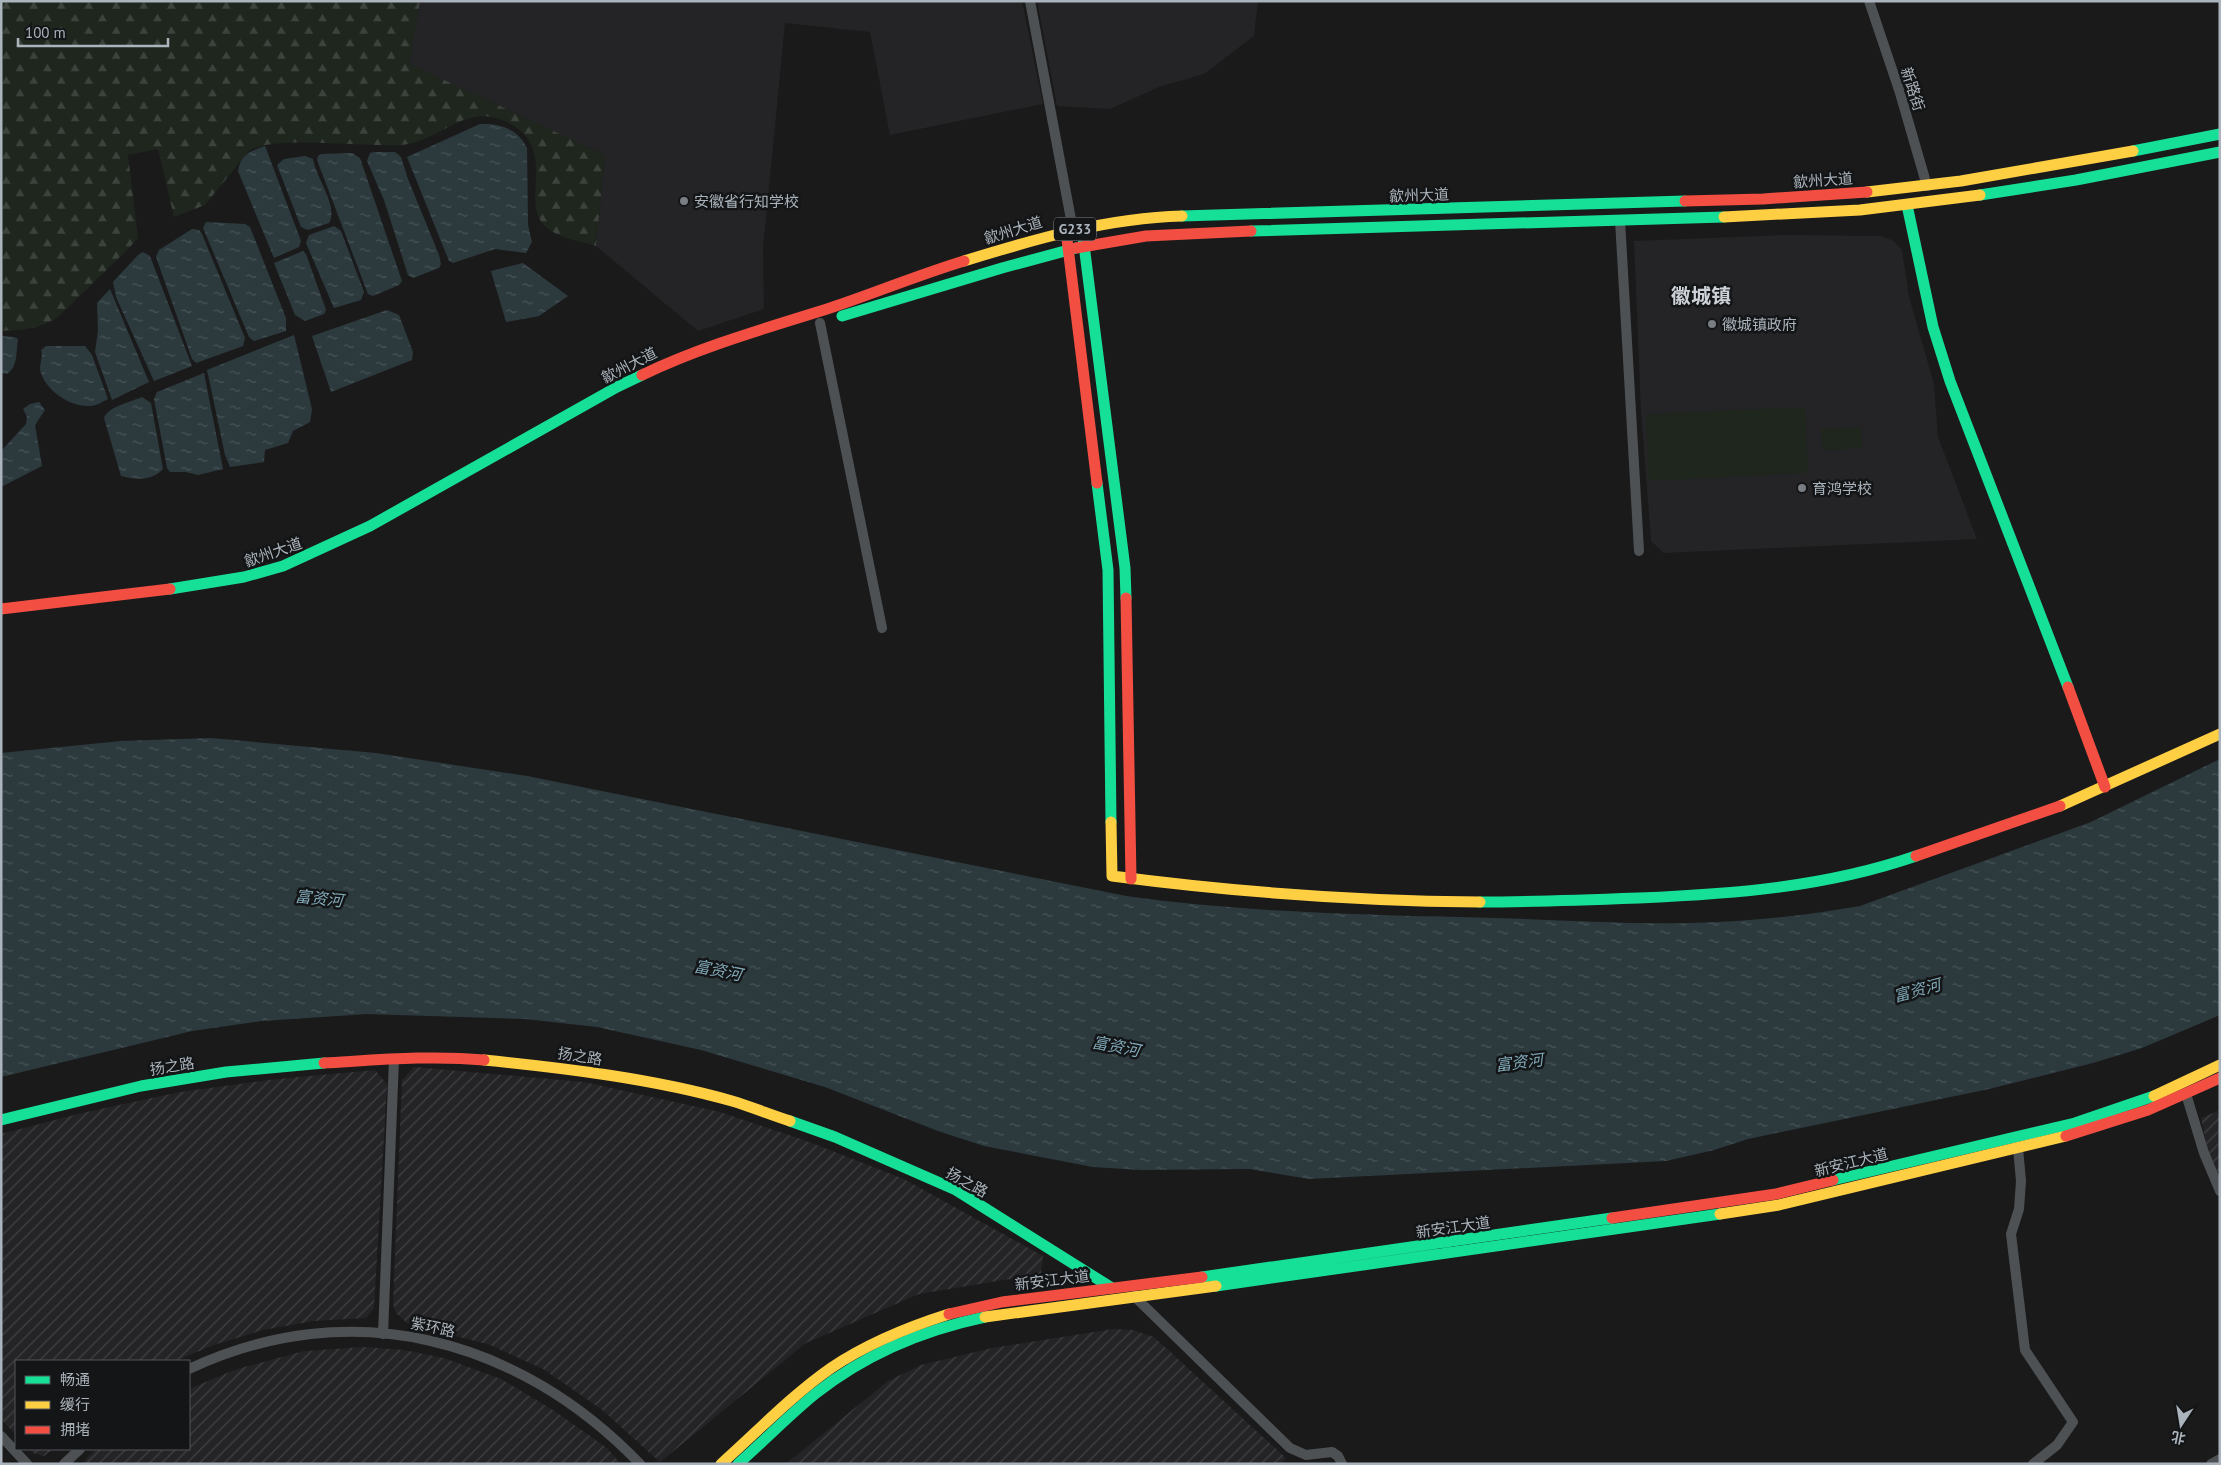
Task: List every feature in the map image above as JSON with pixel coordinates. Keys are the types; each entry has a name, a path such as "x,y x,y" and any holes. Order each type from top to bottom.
{"main road":[{"name":"歙州大道","path":"1,609 199,586 244,577 283,566 370,526 617,387 681,356 850,301 909,278 1074,229 1127,220 1175,216 1763,199 1858,193 1927,186 2017,173 2220,134"},
{"name":"G233","path":"816,325 1068,248 1129,237 1176,233 1812,214 1907,205 2020,190 2220,152"},
{"path":"1907,205 1930,313 1950,381 2040,611 2105,787"},
{"path":"1074,229 1084,245 1125,568 1131,879"},
{"path":"1074,229 1068,248 1108,570 1112,876 1260,894 1445,902 1609,899 1780,887 1851,875 1897,862 2005,826 2105,787 2220,734"},
{"name":"歙州大道","path":"512,460 659,379 704,360 740,349"},
{"name":"扬之路","path":"1,1120 141,1086 298,1065 394,1059 460,1058 556,1067 699,1093 765,1111 835,1137 956,1190 1112,1288"},
{"name":"新安江大道","path":"721,1464 809,1384 843,1360 879,1339 938,1317 980,1306 1298,1264 1776,1194 2090,1118 2144,1100 2220,1065"},
{"name":"新安江大道","path":"738,1464 801,1406 833,1381 866,1359 903,1341 962,1322 1003,1313 1312,1274 1739,1212 1818,1197 2108,1125 2148,1110 2220,1078"}],"street":[{"path":"1030,1 1074,229"},
{"name":"新路街","path":"1869,1 1900,93 1927,186"},
{"path":"1620,220 1639,551"},
{"path":"816,325 882,628"},
{"path":"383,1334 394,1059"},
{"path":"2186,1094 2204,1153 2220,1191"},
{"path":"2018,1148 2021,1181 2019,1209 2011,1234 2025,1350 2073,1422 2057,1445 2033,1464"},
{"path":"1134,1296 1290,1448 1306,1455 1332,1452 1338,1456 1342,1464"},
{"name":"紫环路","path":"190,1369 226,1353 280,1338 328,1333 383,1334 416,1338 451,1346 514,1369 571,1403 609,1433 640,1464"},
{"path":"1,1436 27,1464"},
{"path":"64,1464 79,1450"},
{"path":"2211,1464 2220,1459"}],"shaded area":[{"name":"安徽省行知学校","path":"420,1 1022,1 1043,104 890,135 870,32 785,23 763,249 764,309 698,331 596,246 605,155 409,64"},
{"path":"1037,1 1258,1 1254,36 1204,74 1159,87 1110,109 1057,106"},
{"path":"1784,235 1881,236 1894,241 1902,250 1909,297 1934,384 1938,437 1977,539 1664,553 1651,541 1641,411 1634,241"},
{"path":"414,1067 584,1082 720,1112 804,1140 904,1179 1043,1256 1041,1274 919,1294 806,1343 660,1462 601,1409 543,1369 490,1345 407,1323 396,1313 393,1304 402,1080"},
{"path":"375,1070 387,1084 374,1308 366,1318 314,1321 263,1330 214,1345 177,1360 15,1360 15,1434 1,1419 1,1134 82,1113 180,1092 277,1079"},
{"path":"2220,1110 2220,1178 2208,1151 2201,1118"},
{"path":"1113,1329 1132,1330 1154,1337 1286,1458 1281,1464 786,1464 888,1381 921,1365 992,1348"},
{"path":"364,1347 404,1350 444,1358 501,1379 553,1410 607,1448 621,1464 81,1464 95,1450 190,1450 190,1389 237,1369 304,1351"},
{"path":"30,1450 52,1450 44,1456 33,1453"}],"green space":[{"path":"1,1 420,1 410,64 605,155 596,246 553,232 542,222 536,210 534,152 527,138 514,126 498,118 483,116 469,118 416,142 401,145 296,143 259,147 248,152 205,205 174,217 158,149 128,155 138,238 58,317 45,324 31,328 1,331"},
{"path":"1805,407 1808,473 1649,481 1646,414"},
{"path":"1861,427 1862,448 1822,451 1821,429"}],"water":[{"path":"480,124 508,128 519,136 527,148 528,225 532,242 526,253 495,249 453,263 449,261 407,157"},
{"path":"265,146 301,241 299,247 274,258 238,171 239,165 247,154"},
{"path":"395,152 401,157 439,255 441,264 439,268 413,278 408,275 384,200 367,161 370,153"},
{"path":"352,153 360,158 402,281 399,285 373,296 368,294 317,160 318,156 322,154"},
{"path":"305,156 313,159 331,209 329,223 308,230 301,227 277,165 284,159"},
{"path":"206,222 245,224 250,227 286,318 286,331 254,341 249,337 203,228"},
{"path":"334,226 341,231 364,292 361,300 334,308 306,243 309,235"},
{"path":"192,229 199,230 202,234 245,338 243,346 196,363 192,359 156,257 159,250"},
{"path":"303,251 306,254 326,310 324,314 305,321 295,315 274,263"},
{"path":"143,252 150,256 192,366 154,381 116,297 113,282"},
{"path":"523,263 568,296 539,316 506,322 491,271"},
{"path":"110,289 149,382 112,400 95,352 98,331 97,303"},
{"path":"387,310 399,315 413,352 412,360 331,392 312,336"},
{"path":"294,335 312,409 310,422 293,431 288,443 265,450 264,462 230,467 225,455 207,370"},
{"path":"1,336 18,339 15,363 7,374 1,373"},
{"path":"46,346 85,346 92,355 108,399 94,405 82,406 67,401 54,392 44,380 40,370 41,350"},
{"path":"204,373 223,469 198,475 186,472 170,472 167,468 154,399 157,392"},
{"path":"142,397 151,403 163,469 154,476 143,479 121,476 104,418 115,407"},
{"path":"39,402 45,410 35,425 42,466 1,487 1,451 26,424 27,417 23,409 30,404"},
{"name":"富资河","path":"211,738 376,753 527,776 1126,896 1172,902 1264,910 1403,916 1662,923 1754,920 1860,906 2091,822 2220,759 2220,1015 2142,1048 2093,1063 1989,1089 1748,1139 1714,1150 1666,1161 1309,1179 1249,1169 1141,1170 1093,1167 984,1146 938,1131 825,1087 701,1050 597,1027 525,1019 367,1014 262,1021 192,1031 1,1077 1,753 121,741"}],"traffic: fast":[{"path":"2133,151 2220,134"},
{"path":"1980,195 2076,180 2220,152"},
{"path":"1182,216 1685,201"},
{"path":"1907,205 1933,327 1950,381 2068,687"},
{"path":"1251,231 1724,217"},
{"path":"1083,237 1125,568 1126,598"},
{"path":"842,316 1076,248"},
{"path":"170,589 244,577 283,566 370,526 617,387 642,375"},
{"path":"1097,483 1108,570 1111,822"},
{"path":"1480,902 1639,898 1745,891 1814,882 1882,867 1916,856"},
{"path":"1,1120 141,1086 226,1072 324,1063"},
{"path":"1833,1180 2075,1123 2154,1096"},
{"path":"790,1121 835,1137 956,1190 1112,1288"},
{"path":"1216,1286 1720,1214"},
{"path":"1202,1277 1612,1218"},
{"path":"738,1464 815,1394 854,1367 917,1337 962,1322 985,1317"}],"traffic: slow":[{"path":"1867,192 1961,181 2133,151"},
{"path":"1724,217 1860,210 1980,195"},
{"path":"964,261 1017,245 1099,225 1182,216"},
{"path":"2060,806 2220,734"},
{"path":"1111,822 1112,876 1295,895 1387,900 1480,902"},
{"path":"484,1060 578,1071 672,1086 732,1101 790,1121"},
{"path":"2154,1096 2220,1065"},
{"path":"1720,1214 1779,1205 2066,1136"},
{"path":"985,1317 1216,1286"},
{"path":"721,1464 788,1402 831,1368 888,1336 949,1314"}],"traffic: jam":[{"path":"1685,201 1763,199 1867,192"},
{"path":"1066,231 1097,483"},
{"path":"1076,248 1146,236 1251,231"},
{"path":"642,375 711,346 830,308 964,261"},
{"path":"1,609 170,589"},
{"path":"1126,598 1131,879"},
{"path":"2068,687 2105,787"},
{"path":"1916,856 2060,806"},
{"path":"324,1063 424,1058 484,1060"},
{"path":"2066,1136 2148,1110 2220,1078"},
{"path":"1612,1218 1776,1194 1833,1180"},
{"path":"949,1314 1002,1302 1202,1277"}],"place":[{"name":"安徽省行知学校","path":"684,201"},
{"name":"徽城镇政府","path":"1712,324"},
{"name":"育鸿学校","path":"1802,488"}],"district":[{"name":"徽城镇","path":"1701,296"}]}
